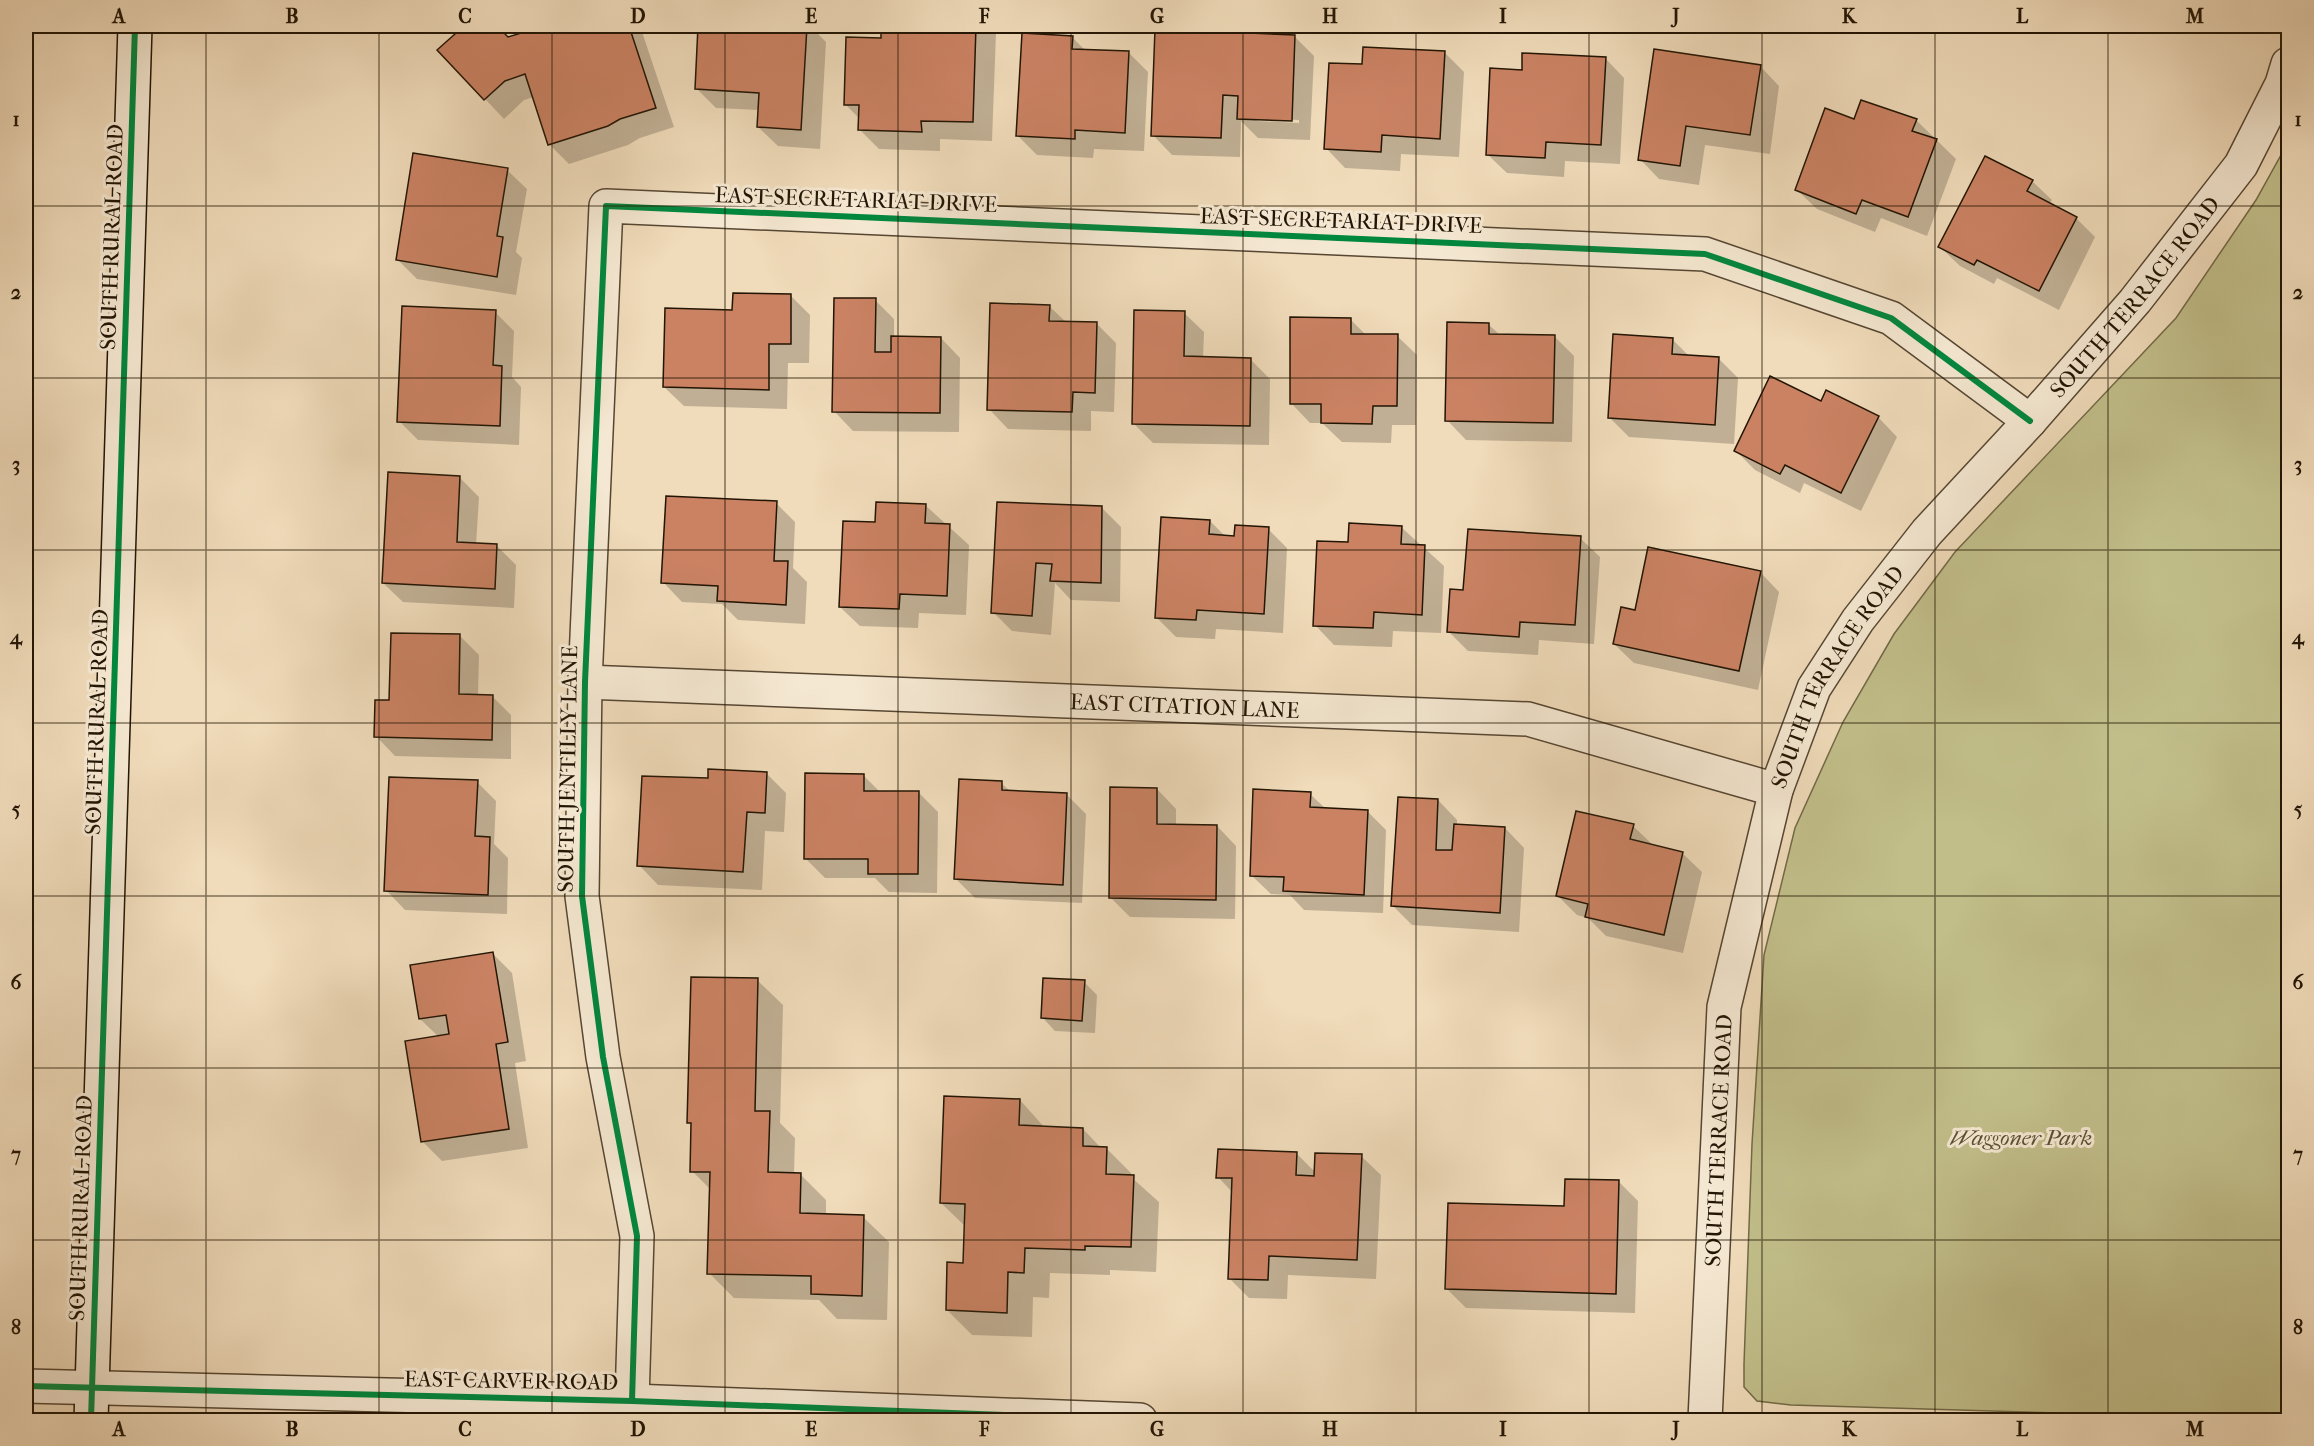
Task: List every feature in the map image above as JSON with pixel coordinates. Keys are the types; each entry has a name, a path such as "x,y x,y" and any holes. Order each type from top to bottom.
{"street":[{"name":"SOUTH RURAL ROAD","path":"91,1420 135,26"},
{"name":"SOUTH TERRACE ROAD","path":"1705,1420 1724,1007 1776,790 1814,688 1858,620 1928,532 2135,302 2241,165 2282,84 2289,64"},
{"name":"EAST SECRETARIAT DRIVE","path":"606,206 1705,254 1891,318 2030,421"},
{"name":"SOUTH JENTILLY LANE","path":"606,206 585,682 582,896 603,1057 637,1236 632,1401"},
{"name":"EAST CITATION LANE","path":"585,682 1528,720 1776,790"},
{"name":"EAST CARVER ROAD","path":"26,1386 632,1401 1140,1420"}],"green space":[{"name":"Waggoner Park","path":"2286,146 2288,147 2288,1420 1791,1405 1757,1401 1744,1387 1744,1364 1752,1144 1764,955 1795,828 1843,722 1894,634 1955,552 2176,318 2256,200"}],"building":[{"path":"464,26 497,26 508,37 544,26 629,26 656,108 548,145 525,74 505,81 484,100 437,50"},
{"path":"698,26 807,26 801,130 757,127 759,93 695,89"},
{"path":"881,26 976,26 973,122 921,121 922,132 858,130 859,105 844,105 846,37 881,38"},
{"path":"1155,29 1295,35 1292,121 1237,119 1238,96 1223,95 1221,138 1151,136"},
{"path":"1022,33 1073,36 1072,49 1129,51 1125,133 1075,130 1075,139 1016,136"},
{"path":"1363,47 1445,51 1440,139 1382,135 1381,152 1324,149 1329,63 1362,64"},
{"path":"1654,49 1761,65 1750,135 1686,126 1680,166 1638,160"},
{"path":"1522,53 1606,57 1601,145 1546,142 1545,158 1486,155 1490,68 1522,70"},
{"path":"1861,100 1917,119 1912,131 1937,139 1908,217 1862,200 1856,214 1795,190 1825,108 1854,119"},
{"path":"413,153 508,168 497,236 503,237 497,277 396,260"},
{"path":"1985,156 2033,180 2027,191 2077,217 2039,291 1977,260 1974,265 1938,247"},
{"path":"733,293 791,294 791,344 769,344 769,390 663,387 665,308 732,310"},
{"path":"834,298 876,298 875,352 891,352 891,336 941,337 940,413 832,412"},
{"path":"990,303 1050,305 1049,321 1097,322 1095,393 1073,392 1072,412 987,410"},
{"path":"402,306 496,310 493,365 502,366 500,426 397,422"},
{"path":"1134,310 1185,311 1184,356 1251,358 1250,426 1132,424"},
{"path":"1290,317 1351,318 1351,334 1398,334 1397,406 1373,406 1372,424 1321,423 1321,404 1290,404"},
{"path":"1447,322 1489,323 1489,334 1555,335 1553,423 1445,421"},
{"path":"1613,334 1673,338 1672,354 1719,357 1715,425 1608,418"},
{"path":"1770,376 1821,401 1826,390 1879,416 1841,493 1785,465 1780,474 1734,451"},
{"path":"388,472 460,476 457,542 497,544 495,589 382,583"},
{"path":"666,496 777,501 774,561 788,561 786,605 717,601 718,586 661,583"},
{"path":"876,502 926,504 925,523 950,524 947,596 900,594 899,609 839,607 843,521 875,522"},
{"path":"997,502 1102,506 1101,583 1050,581 1052,564 1036,563 1032,616 991,613"},
{"path":"1161,517 1210,520 1209,534 1234,536 1235,525 1269,527 1264,614 1197,610 1196,620 1155,618"},
{"path":"1349,523 1402,526 1401,544 1425,545 1422,615 1374,612 1373,628 1313,626 1317,541 1348,542"},
{"path":"1468,529 1581,536 1575,625 1520,622 1519,637 1447,632 1450,589 1463,590"},
{"path":"1648,547 1761,571 1739,671 1613,644 1621,607 1635,610"},
{"path":"391,633 460,634 459,694 493,695 492,740 374,737 375,700 389,700"},
{"path":"708,769 767,772 765,813 747,812 743,872 637,866 642,776 708,778"},
{"path":"805,773 864,774 864,791 919,791 918,874 868,874 868,859 804,859"},
{"path":"389,777 478,780 475,836 490,837 488,895 384,891"},
{"path":"959,779 1002,781 1002,790 1067,793 1063,885 954,879"},
{"path":"1110,787 1157,788 1157,824 1217,825 1216,900 1109,898"},
{"path":"1253,789 1311,792 1310,807 1368,810 1364,895 1283,891 1284,877 1250,876"},
{"path":"1398,797 1438,799 1436,850 1452,850 1454,824 1505,827 1500,913 1391,906"},
{"path":"1576,811 1634,824 1630,839 1683,852 1664,935 1585,917 1588,904 1556,896"},
{"path":"493,952 508,1042 496,1044 509,1129 421,1142 405,1041 449,1034 446,1015 419,1019 410,965"},
{"path":"691,977 758,978 755,1111 770,1111 768,1172 801,1173 800,1213 864,1215 862,1296 811,1294 811,1276 707,1274 710,1172 690,1172 691,1123 687,1123"},
{"path":"1043,978 1085,980 1082,1021 1041,1018"},
{"path":"944,1096 1020,1099 1019,1125 1083,1128 1083,1146 1107,1147 1106,1174 1134,1175 1131,1247 1085,1246 1085,1250 1025,1248 1024,1273 1008,1272 1007,1313 946,1310 947,1262 963,1263 965,1204 940,1203"},
{"path":"1218,1149 1297,1152 1296,1175 1314,1176 1315,1153 1362,1154 1357,1260 1269,1256 1268,1280 1228,1279 1232,1178 1216,1178"},
{"path":"1565,1179 1619,1180 1616,1294 1445,1289 1448,1203 1564,1206"}],"cycle path":[{"path":"91,1420 135,26"},
{"path":"632,1401 637,1236 603,1057 582,896 585,682 606,206 1705,254 1891,318 2030,421"},
{"path":"26,1386 632,1401 1140,1420"}]}
